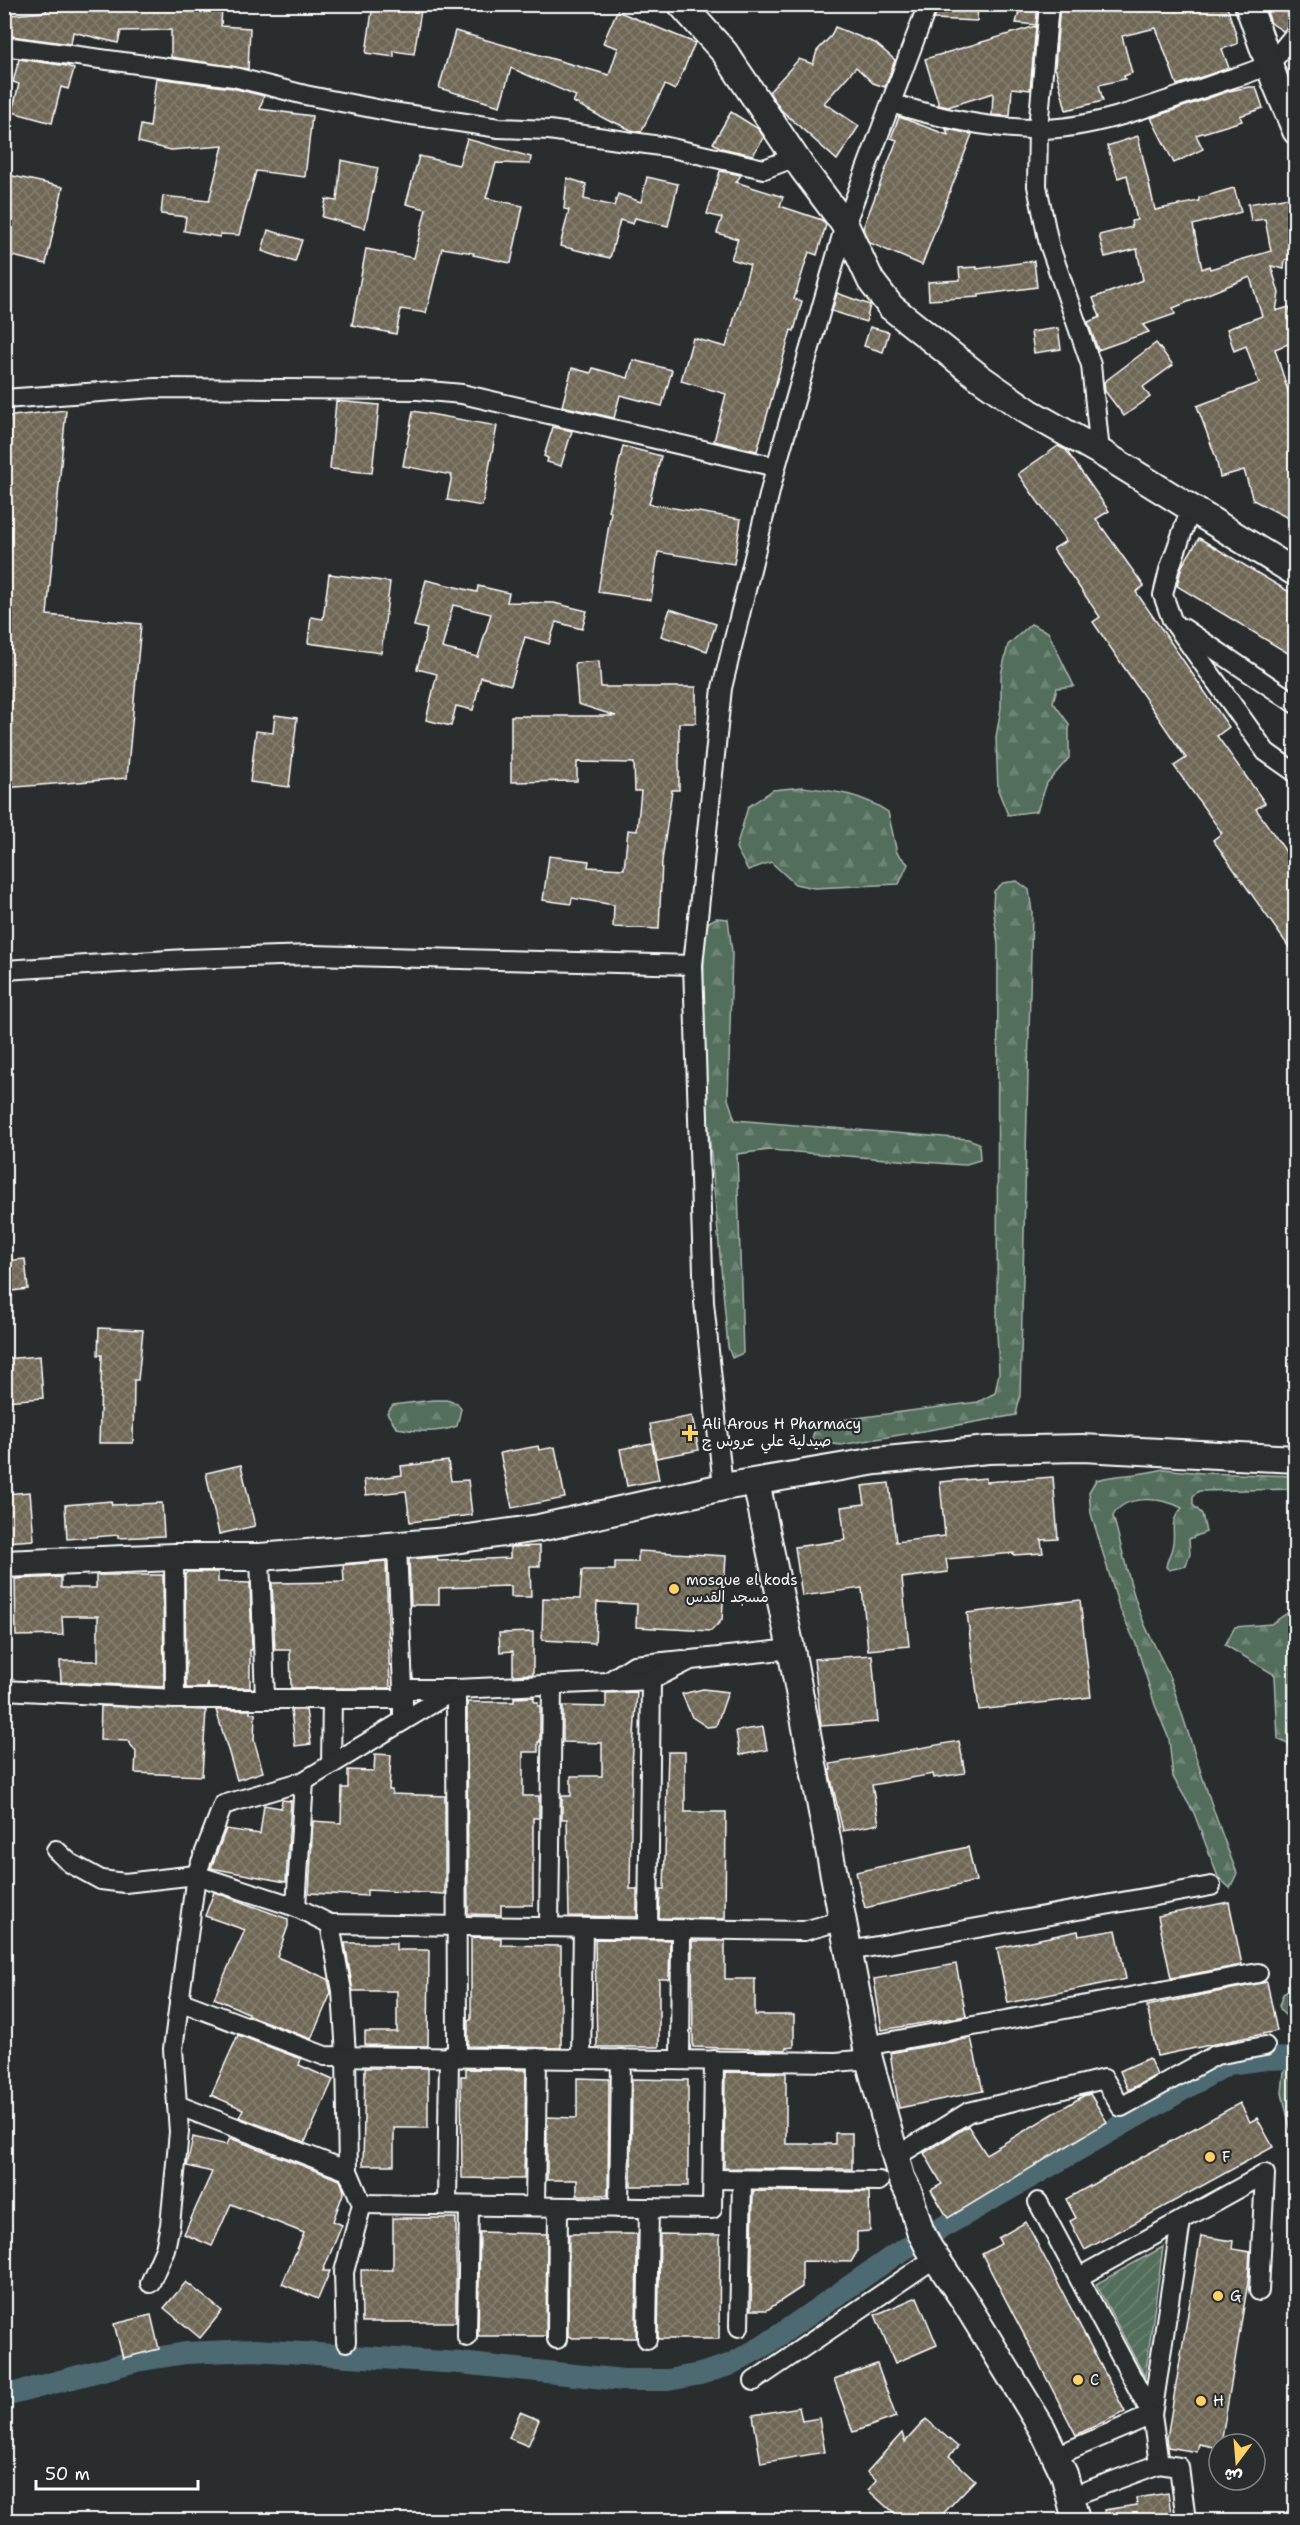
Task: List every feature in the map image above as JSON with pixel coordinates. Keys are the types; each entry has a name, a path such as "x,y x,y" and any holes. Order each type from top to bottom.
{"main road":[{"path":"681,4 725,53 845,225 871,281 891,307 979,377 1029,412 1100,452 1296,573"},
{"path":"1248,4 1290,122 1296,130"},
{"path":"4,1564 174,1557 260,1557 398,1546 540,1528 723,1487 876,1461 988,1450 1082,1448 1296,1459"},
{"path":"756,1482 791,1649 867,2053 901,2177 909,2193 920,2230 935,2258 1015,2382 1056,2457 1064,2474 1073,2509"}],"street":[{"path":"723,1487 704,1302 693,965 722,688 776,467 845,225 928,4"},
{"path":"1049,4 1038,129 1037,186 1049,244 1091,365 1100,452"},
{"path":"891,104 936,117 964,122 1038,129 1070,128 1184,94 1269,63 1296,33"},
{"path":"4,46 234,77 305,94 424,117 499,128 549,130 667,147 764,169 796,157"},
{"path":"4,399 154,388 418,390 462,394 776,467"},
{"path":"1191,508 1169,570 1163,595 1173,620 1266,752 1296,773"},
{"path":"1173,620 1296,704"},
{"path":"4,970 186,959 312,956 693,965"},
{"path":"398,1546 403,1721"},
{"path":"174,1557 175,1699"},
{"path":"260,1557 265,1699"},
{"path":"608,1683 634,1665 791,1649"},
{"path":"4,1690 175,1699 332,1699 456,1689 651,1680 691,1660"},
{"path":"648,1929 651,1680"},
{"path":"549,1927 552,1686"},
{"path":"150,2283 165,2249 170,2225 179,2132 173,2049 196,1875 224,1805 304,1780 456,1689"},
{"path":"447,2205 457,1926 456,1689"},
{"path":"331,1765 332,1699"},
{"path":"296,1907 304,1780"},
{"path":"56,1851 87,1874 115,1883 196,1875 296,1907 330,1924 804,1931 843,1920"},
{"path":"849,1951 1211,1886"},
{"path":"330,1924 342,1991 346,2055 348,2171 362,2204 344,2272 346,2342"},
{"path":"581,2058 583,1928"},
{"path":"680,2060 681,1930"},
{"path":"178,2001 325,2056 836,2062 867,2053 1258,1973"},
{"path":"895,2157 969,2112 1104,2079 1121,2107 1216,2055 1265,2046"},
{"path":"536,2206 537,2058"},
{"path":"619,2208 621,2059"},
{"path":"712,2209 714,2060"},
{"path":"177,2105 348,2171"},
{"path":"1079,2277 1265,2174 1259,2291"},
{"path":"713,2179 879,2181"},
{"path":"740,2327 742,2180"},
{"path":"1038,2202 1152,2415"},
{"path":"362,2204 741,2210"},
{"path":"467,2337 469,2206"},
{"path":"557,2339 558,2207"},
{"path":"647,2339 649,2208"},
{"path":"1159,2464 1152,2415 1181,2221"},
{"path":"754,2381 935,2258"},
{"path":"1056,2457 1152,2415"},
{"path":"1073,2509 1159,2464 1179,2467 1186,2520"}],"green space":[{"path":"1031,624 1048,632 1074,686 1057,688 1053,702 1069,724 1069,758 1047,783 1037,811 1008,815 998,790 996,737 1001,708 1001,675 1008,645"},
{"path":"803,787 857,797 888,812 897,853 908,864 899,884 814,888 795,884 771,862 748,870 736,848 748,807 773,790"},
{"path":"1017,881 1029,890 1032,912 1020,1396 1016,1415 841,1445 818,1442 812,1438 815,1429 826,1422 978,1402 995,1393 999,1373 997,1332 998,945 993,905 994,891 1003,883"},
{"path":"716,918 728,919 732,952 728,1099 735,1120 968,1139 979,1143 980,1160 963,1165 770,1150 737,1154 743,1353 732,1358 728,1347 708,1120 703,1090 704,930 709,922"},
{"path":"433,1400 457,1403 461,1409 457,1426 435,1431 397,1428 387,1413 393,1405"},
{"path":"1163,1469 1202,1473 1295,1476 1295,1489 1199,1491 1193,1496 1193,1505 1202,1514 1206,1532 1189,1539 1190,1554 1186,1566 1169,1570 1166,1567 1172,1548 1174,1523 1182,1508 1155,1500 1135,1501 1126,1504 1113,1516 1139,1610 1171,1681 1210,1801 1237,1873 1230,1888 1218,1877 1194,1813 1173,1777 1169,1739 1155,1705 1136,1644 1119,1607 1091,1513 1089,1492 1096,1480"},
{"path":"1295,1608 1296,1748 1278,1739 1275,1675 1225,1645 1235,1627 1271,1624"},
{"path":"1292,1989 1295,1991 1295,2024 1279,2006 1283,1994"},
{"path":"1290,2066 1295,2066 1295,2149 1282,2093 1284,2072"},
{"path":"1163,2247 1145,2377 1096,2284"}],"building":[{"path":"47,4 222,5 221,26 250,28 248,69 171,57 171,30 121,31 118,43 73,32 71,44 11,36 9,15 46,12"},
{"path":"373,4 422,4 414,54 394,51 394,57 366,53"},
{"path":"939,4 978,4 977,21 934,19"},
{"path":"1021,4 1038,4 1036,25 1016,23"},
{"path":"1060,4 1226,4 1237,37 1237,44 1222,49 1229,68 1177,85 1156,28 1122,36 1132,73 1124,76 1125,79 1099,85 1103,101 1066,110 1055,67"},
{"path":"1269,4 1296,4 1296,22 1283,31 1271,23 1266,9"},
{"path":"617,11 695,43 675,90 665,85 641,132 613,123 573,102 576,96 511,68 500,106 439,88 455,31 609,75 618,48 603,43"},
{"path":"1036,26 1030,90 1012,88 1010,116 992,115 993,93 948,107 939,105 925,59"},
{"path":"835,27 875,43 895,60 885,87 873,83 856,67 824,103 859,126 837,160 781,110 769,92 799,59 813,64 817,51 831,36"},
{"path":"19,59 74,69 68,89 61,87 52,123 12,112 19,84 13,82"},
{"path":"156,78 232,88 264,96 260,109 312,116 305,177 256,171 239,235 220,234 220,237 184,231 186,217 161,214 163,196 209,201 223,146 171,150 138,142 141,125 150,127"},
{"path":"1256,87 1263,108 1240,116 1242,121 1196,135 1203,149 1174,163 1151,118 1229,91"},
{"path":"731,112 757,128 764,137 753,155 721,148 713,143"},
{"path":"899,117 948,135 946,129 972,134 922,265 870,243 863,228 897,140 891,138"},
{"path":"1138,136 1155,210 1199,201 1199,198 1234,188 1241,212 1193,225 1202,269 1209,266 1210,269 1271,251 1265,219 1251,221 1248,204 1296,196 1296,256 1285,260 1284,269 1271,266 1279,293 1276,311 1289,307 1296,325 1296,341 1275,349 1290,398 1296,397 1296,522 1253,500 1244,470 1220,477 1216,458 1197,406 1259,383 1246,346 1234,351 1227,329 1262,316 1250,277 1173,308 1175,314 1143,325 1149,332 1098,350 1088,322 1100,317 1093,298 1143,280 1137,249 1105,257 1099,235 1132,227 1131,221 1137,220 1127,175 1118,178 1107,146"},
{"path":"467,139 531,157 530,164 496,163 486,198 523,206 511,263 473,255 474,253 442,248 426,313 401,309 396,334 352,325 366,249 414,258 426,209 406,204 419,156 459,165"},
{"path":"341,160 378,168 365,228 322,217 326,199 337,201"},
{"path":"720,171 741,175 736,182 783,197 780,206 822,220 826,225 817,255 809,252 794,299 802,301 794,331 791,330 757,451 714,441 726,394 681,381 693,338 726,347 750,265 731,259 738,239 717,233 722,218 707,214"},
{"path":"4,174 63,187 46,264 4,254"},
{"path":"647,177 678,184 668,226 635,218 633,224 620,220 610,258 560,246 569,210 564,209 567,178 586,184 584,199 614,206 618,194 641,202"},
{"path":"268,230 302,240 295,262 262,251"},
{"path":"1034,261 1037,287 979,295 979,297 929,300 928,282 960,280 959,268 977,267 977,269"},
{"path":"837,293 870,305 866,322 832,311"},
{"path":"870,327 889,332 883,352 864,346"},
{"path":"1058,328 1061,349 1034,353 1031,332"},
{"path":"1156,343 1173,365 1143,387 1150,397 1124,416 1105,391 1104,382"},
{"path":"633,360 672,370 662,406 620,395 614,418 562,406 572,368 591,373 593,368 628,378"},
{"path":"336,401 379,405 372,473 330,469"},
{"path":"66,410 47,615 141,624 127,778 4,788 4,417"},
{"path":"413,411 497,426 482,506 447,500 452,475 403,466"},
{"path":"553,427 572,431 561,466 547,462 548,458 544,456"},
{"path":"623,446 661,456 649,504 741,519 734,564 658,552 651,600 598,592 611,512 608,511"},
{"path":"1058,446 1066,450 1109,511 1096,519 1144,586 1136,592 1229,727 1217,736 1265,803 1256,809 1296,866 1296,957 1213,840 1222,833 1174,766 1186,758 1093,622 1100,617 1053,549 1066,541 1018,474"},
{"path":"1199,538 1296,596 1296,658 1177,586 1182,566"},
{"path":"329,574 390,582 381,653 308,643 311,617 323,619"},
{"path":"426,580 477,592 478,586 509,593 507,602 554,603 587,611 582,629 556,622 549,644 525,637 511,685 481,677 473,710 456,706 451,726 426,720 437,674 417,669 427,629 414,626","holes":["453,605 491,614 478,657 442,648"]},
{"path":"670,609 716,624 707,651 661,636"},
{"path":"599,661 601,687 696,687 696,723 679,723 679,790 672,790 662,861 659,929 613,927 614,905 572,898 571,904 543,900 549,856 589,861 588,867 624,869 628,830 637,831 641,791 635,791 634,763 577,762 577,781 511,782 511,716 616,716 578,704 575,663"},
{"path":"275,715 297,718 289,787 250,782 256,731 273,733"},
{"path":"25,1259 28,1289 4,1292 4,1261"},
{"path":"99,1328 143,1330 138,1380 134,1380 133,1443 99,1443 102,1355 98,1355"},
{"path":"40,1356 43,1398 4,1401 4,1359"},
{"path":"692,1416 699,1450 656,1458 650,1424"},
{"path":"652,1443 659,1480 627,1486 620,1449"},
{"path":"538,1446 539,1450 555,1447 565,1498 512,1508 500,1453"},
{"path":"448,1461 451,1481 468,1480 472,1515 410,1522 406,1491 366,1495 364,1480 402,1475 401,1466"},
{"path":"241,1465 255,1526 219,1534 206,1473"},
{"path":"1053,1477 1058,1539 1041,1540 1043,1553 946,1559 948,1572 902,1578 909,1646 868,1650 862,1588 802,1596 795,1547 845,1540 841,1507 865,1504 862,1486 889,1483 896,1542 945,1536 940,1482 986,1478 986,1482"},
{"path":"30,1492 34,1540 6,1542 4,1494"},
{"path":"111,1501 112,1505 162,1503 164,1536 118,1538 118,1535 67,1539 65,1505"},
{"path":"540,1546 540,1566 530,1566 531,1597 511,1597 511,1586 439,1588 439,1605 411,1605 409,1559 437,1557 438,1561 510,1558 510,1547"},
{"path":"638,1551 726,1556 722,1620 711,1631 636,1627 637,1604 597,1602 595,1643 542,1640 543,1598 580,1599 582,1570 615,1570 615,1562 638,1562"},
{"path":"386,1561 390,1688 291,1688 290,1650 275,1650 272,1583 344,1582 343,1565"},
{"path":"187,1572 218,1572 218,1582 250,1583 252,1650 250,1650 250,1688 209,1688 207,1682 207,1688 186,1688 185,1575"},
{"path":"96,1575 163,1575 164,1687 61,1682 60,1661 98,1661 98,1616 62,1616 63,1635 16,1636 15,1579 61,1577 61,1588 96,1588"},
{"path":"1080,1600 1091,1697 979,1710 967,1613"},
{"path":"533,1632 533,1674 513,1675 513,1651 500,1652 499,1633"},
{"path":"872,1655 878,1722 821,1726 814,1659"},
{"path":"703,1689 728,1692 716,1726 707,1727 692,1717 682,1694"},
{"path":"637,1692 632,1764 630,1889 637,1889 637,1917 569,1916 567,1819 562,1819 562,1796 571,1796 571,1776 602,1776 602,1743 563,1742 563,1706 606,1707 606,1693"},
{"path":"534,1697 534,1702 538,1702 540,1706 538,1752 523,1752 523,1796 539,1796 539,1818 533,1818 533,1905 501,1905 501,1915 468,1914 467,1702 514,1702 514,1698"},
{"path":"101,1706 206,1710 202,1776 135,1773 136,1752 128,1741 100,1740"},
{"path":"216,1710 250,1710 250,1713 255,1713 254,1740 263,1772 237,1780"},
{"path":"291,1710 306,1710 311,1744 295,1746"},
{"path":"763,1727 767,1750 740,1755 736,1731"},
{"path":"959,1741 965,1773 934,1778 933,1774 872,1785 879,1824 843,1831 829,1770 831,1770 830,1764"},
{"path":"668,1752 685,1752 685,1812 726,1812 725,1919 659,1918 660,1889 664,1889"},
{"path":"375,1754 391,1755 389,1790 392,1790 392,1794 445,1796 445,1894 367,1890 367,1896 309,1893 313,1821 341,1823 342,1788 348,1788 348,1770 374,1771"},
{"path":"282,1800 291,1801 286,1882 211,1868 226,1829 260,1834 264,1805 281,1808"},
{"path":"968,1847 976,1881 865,1908 856,1872"},
{"path":"214,1892 288,1919 288,1926 277,1957 328,1979 331,1993 311,2039 248,2015 214,1998 245,1930 205,1916"},
{"path":"1229,1902 1242,1965 1171,1978 1158,1916"},
{"path":"1116,1930 1126,1979 1008,2003 997,1948 1078,1931 1079,1936"},
{"path":"471,1937 501,1938 501,1945 561,1946 561,2048 468,2046 468,2020 471,2020"},
{"path":"595,1939 670,1940 669,1979 659,1979 659,2047 597,2047"},
{"path":"692,1941 725,1941 725,1979 755,1979 755,2015 794,2015 794,2047 786,2048 786,2050 693,2047"},
{"path":"345,1943 396,1943 396,1950 429,1950 428,2046 365,2045 365,2032 397,2032 397,1991 353,1991"},
{"path":"956,1964 966,2016 882,2030 874,1979"},
{"path":"1267,1982 1277,2031 1157,2056 1147,2006"},
{"path":"238,2035 301,2059 299,2065 333,2080 305,2142 239,2117 243,2109 211,2095"},
{"path":"971,2038 983,2091 899,2108 890,2053"},
{"path":"1149,2058 1157,2075 1128,2090 1120,2071"},
{"path":"365,2068 428,2068 428,2128 394,2128 394,2165 363,2165"},
{"path":"466,2069 526,2070 524,2179 462,2178 461,2076 466,2076"},
{"path":"725,2072 786,2073 786,2144 835,2144 835,2133 852,2133 852,2169 724,2168"},
{"path":"577,2078 609,2079 608,2195 577,2195 577,2180 547,2180 547,2117 577,2118"},
{"path":"632,2079 688,2080 688,2186 631,2186"},
{"path":"1090,2094 1107,2122 948,2218 931,2190 942,2184 924,2153 968,2126 986,2154"},
{"path":"1240,2103 1250,2122 1257,2118 1273,2147 1085,2250 1070,2221 1076,2218 1066,2199"},
{"path":"193,2137 227,2145 230,2138 340,2180 344,2191 333,2221 342,2225 323,2271 330,2271 318,2299 282,2284 304,2233 231,2204 212,2246 184,2234 212,2172 187,2166"},
{"path":"753,2191 869,2192 870,2231 857,2232 857,2252 851,2262 802,2261 802,2287 767,2310 751,2310"},
{"path":"393,2218 456,2218 456,2322 362,2322 361,2270 393,2270"},
{"path":"1026,2222 1125,2412 1076,2435 982,2254 1001,2244 998,2238"},
{"path":"480,2232 547,2234 546,2336 478,2336"},
{"path":"569,2234 637,2234 636,2338 572,2338 568,2336"},
{"path":"660,2234 720,2235 719,2339 658,2339"},
{"path":"1201,2236 1233,2241 1232,2249 1250,2252 1248,2282 1223,2432 1207,2432 1207,2446 1199,2444 1197,2452 1168,2447 1167,2438"},
{"path":"186,2282 222,2311 200,2338 164,2308"},
{"path":"917,2297 937,2345 895,2363 875,2315"},
{"path":"151,2315 159,2349 123,2358 114,2324"},
{"path":"877,2364 896,2417 853,2432 834,2379"},
{"path":"799,2407 802,2421 819,2418 825,2452 761,2463 753,2415"},
{"path":"520,2412 539,2420 528,2446 509,2438"},
{"path":"926,2419 958,2447 949,2456 975,2480 937,2520 901,2520 868,2490 877,2480 867,2472 902,2433 905,2442"},
{"path":"1168,2493 1172,2520 1105,2520 1104,2510 1137,2505 1136,2498"}],"waterway":[{"path":"4,2396 136,2361 186,2353 254,2350 460,2363 623,2380 668,2380 700,2374 729,2365 765,2345 896,2254 1228,2064 1296,2058"}],"place":[{"name":"Ali Arous H Pharmacy صيدلية علي عروس ح","path":"690,1433"},
{"name":"mosque el kods مسجد القدس","path":"674,1589"},
{"name":"F","path":"1210,2157"},
{"name":"G","path":"1218,2296"},
{"name":"C","path":"1078,2380"},
{"name":"H","path":"1201,2401"}]}
